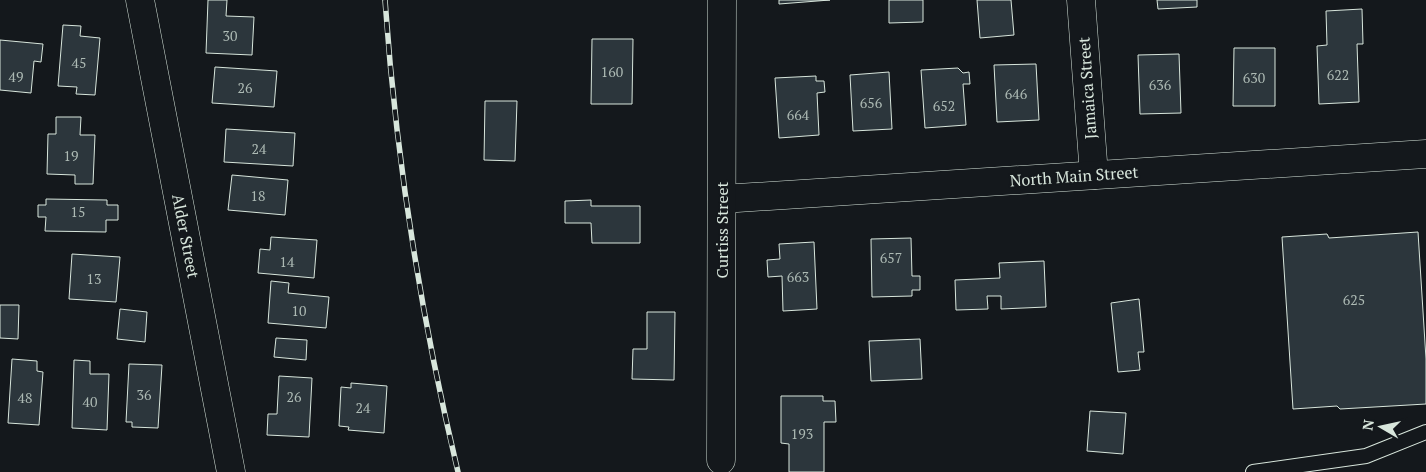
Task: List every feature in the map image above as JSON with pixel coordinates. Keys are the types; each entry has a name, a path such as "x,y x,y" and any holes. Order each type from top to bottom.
{"street":[{"name":"Alder Street","path":"140,0 231,472"},
{"name":"Curtiss Street","path":"722,0 722,460"},
{"name":"Jamaica Street","path":"1081,0 1094,175"},
{"name":"North Main Street","path":"722,199 1426,154"}],"lane":[{"path":"1254,472 1366,456 1426,432"}],"building":[{"path":"208,0 227,0 226,16 254,17 252,55 206,53"},
{"path":"779,0 830,0 779,4"},
{"path":"889,0 923,0 923,22 889,23"},
{"path":"977,0 1011,0 1014,35 980,38"},
{"path":"1157,0 1197,0 1197,7 1158,9"},
{"path":"1362,9 1363,44 1357,44 1359,102 1319,104 1317,46 1327,45 1326,11"},
{"path":"63,25 81,26 80,36 100,38 95,95 76,94 77,87 58,86"},
{"path":"592,39 633,39 632,104 591,104"},
{"path":"0,40 43,44 41,62 34,61 31,93 0,90"},
{"path":"1234,48 1275,48 1275,106 1233,106"},
{"path":"1179,54 1181,113 1140,114 1138,55"},
{"path":"1036,64 1039,120 997,122 994,65"},
{"path":"215,67 277,71 274,107 212,103"},
{"path":"958,68 963,73 969,72 970,84 963,84 966,125 925,128 921,70"},
{"path":"889,72 892,129 853,131 850,75"},
{"path":"816,76 816,81 824,81 825,92 817,93 819,135 779,138 775,78"},
{"path":"485,101 517,101 515,161 484,160"},
{"path":"56,117 81,117 80,135 95,135 93,184 75,184 75,175 47,174 48,134 56,134"},
{"path":"226,129 295,133 293,166 224,162"},
{"path":"232,175 288,180 285,215 228,210"},
{"path":"46,199 107,200 107,205 118,205 118,220 106,220 106,232 45,231 46,217 38,217 38,205 46,205"},
{"path":"591,200 591,206 640,206 640,243 592,243 591,223 565,223 565,201"},
{"path":"1418,232 1426,359 1426,404 1340,409 1337,406 1293,409 1282,237 1327,234 1329,238"},
{"path":"271,237 317,240 314,278 258,273 260,249 270,250"},
{"path":"911,238 912,276 920,276 920,290 912,290 912,296 872,297 871,239"},
{"path":"814,242 817,309 783,311 782,276 768,277 767,260 780,259 779,244"},
{"path":"72,254 120,257 116,302 69,299"},
{"path":"1044,261 1046,307 1001,309 1001,296 987,296 988,309 956,310 955,280 1000,278 999,263"},
{"path":"271,281 289,283 288,293 329,297 326,328 268,323"},
{"path":"1139,299 1144,352 1138,352 1140,370 1118,372 1111,303"},
{"path":"0,305 19,305 18,339 0,338"},
{"path":"120,309 147,312 145,342 117,339"},
{"path":"647,312 675,312 674,380 632,379 633,349 647,349"},
{"path":"276,338 307,340 306,360 274,357"},
{"path":"920,339 922,379 871,381 869,341"},
{"path":"12,359 37,361 37,371 43,372 39,425 8,423"},
{"path":"74,360 90,361 90,374 109,374 107,430 72,428"},
{"path":"129,364 162,365 158,428 132,427 132,422 126,422"},
{"path":"279,376 312,378 309,437 267,435 268,414 277,414"},
{"path":"351,383 387,386 384,433 348,430 349,427 339,426 341,387 351,388"},
{"path":"781,396 823,396 823,401 835,401 836,422 824,422 824,472 789,472 789,444 781,443"},
{"path":"1090,411 1126,413 1123,454 1087,451"}],"railway":[{"path":"385,0 396,119 412,238 433,355 458,472"}]}
